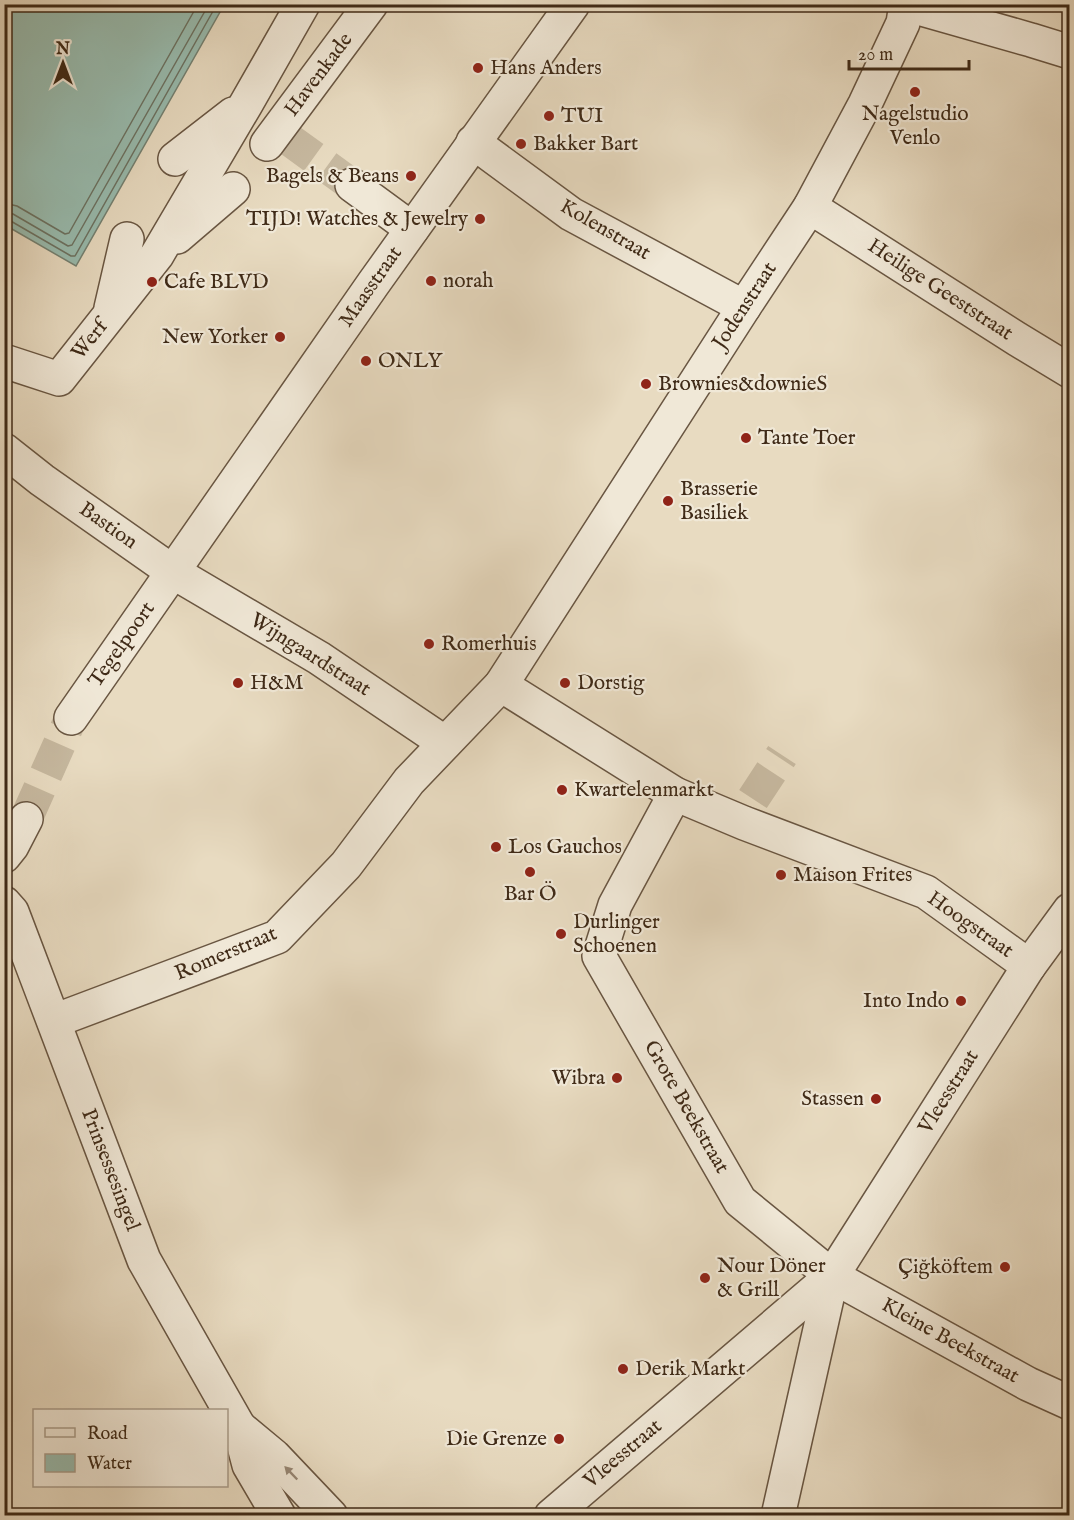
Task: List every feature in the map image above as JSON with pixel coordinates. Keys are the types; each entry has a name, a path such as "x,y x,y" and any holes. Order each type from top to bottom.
{"street":[{"name":"Werf","path":"4,361 59,379 157,255 303,4"},
{"name":"Havenkade","path":"277,137 371,4"},
{"name":"Maasstraat","path":"173,572 473,142 573,4"},
{"path":"905,5 1031,39 1070,52"},
{"name":"Jodenstraat","path":"501,685 810,207 866,104 903,24 905,5"},
{"name":"Werf","path":"175,159 246,104"},
{"name":"Kolenstraat","path":"473,142 571,214 744,307"},
{"path":"352,185 412,229"},
{"name":"Werf","path":"157,255 233,189"},
{"name":"Heilige Geeststraat","path":"810,207 1070,371"},
{"path":"108,318 126,239"},
{"name":"Bastion","path":"17,468 173,572"},
{"name":"Tegelpoort","path":"70,718 173,572"},
{"name":"Wijngaardstraat","path":"173,572 319,658 435,736"},
{"path":"435,736 501,685 675,794"},
{"name":"Romerstraat","path":"54,1021 277,937 346,865 409,781 435,736"},
{"name":"Hoogstraat","path":"675,794 751,816 926,892 1029,966"},
{"name":"Grote Beekstraat","path":"675,794 615,905 599,956 740,1201 832,1276"},
{"path":"4,856 26,819"},
{"name":"Prinsessesingel","path":"4,903 12,912 144,1260 239,1427 249,1465 279,1515"},
{"name":"Vleesstraat","path":"551,1515 832,1276 1029,966 1070,910"},
{"name":"Vleesstraat","path":"778,1515 832,1276"},
{"name":"Kleine Beekstraat","path":"832,1276 1029,1384 1070,1403"},
{"name":"Prinsessesingel","path":"239,1427 274,1456 332,1515"}],"water":[{"path":"5,4 224,5 76,266 5,225"}],"tunnel":[{"path":"287,138 352,185"},
{"path":"26,819 71,718"},
{"path":"753,799 782,755"}],"place":[{"name":"Hans Anders","path":"478,68"},
{"name":"Nagelstudio Venlo","path":"915,92"},
{"name":"TUI","path":"549,116"},
{"name":"Bakker Bart","path":"521,144"},
{"name":"Bagels & Beans","path":"411,176"},
{"name":"TIJD! Watches & Jewelry","path":"480,219"},
{"name":"norah","path":"431,281"},
{"name":"Cafe BLVD","path":"152,282"},
{"name":"New Yorker","path":"280,337"},
{"name":"ONLY","path":"366,361"},
{"name":"Brownies&downieS","path":"646,384"},
{"name":"Tante Toer","path":"746,438"},
{"name":"Brasserie Basiliek","path":"668,501"},
{"name":"Romerhuis","path":"429,644"},
{"name":"H&M","path":"238,683"},
{"name":"Dorstig","path":"565,683"},
{"name":"Kwartelenmarkt","path":"562,790"},
{"name":"Los Gauchos","path":"496,847"},
{"name":"Bar Ö","path":"530,872"},
{"name":"Maison Frites","path":"781,875"},
{"name":"Durlinger Schoenen","path":"561,934"},
{"name":"Into Indo","path":"961,1001"},
{"name":"Wibra","path":"617,1078"},
{"name":"Stassen","path":"876,1099"},
{"name":"Çiğköftem","path":"1005,1267"},
{"name":"Nour Döner & Grill","path":"705,1278"},
{"name":"Derik Markt","path":"623,1369"},
{"name":"Die Grenze","path":"559,1439"}]}
